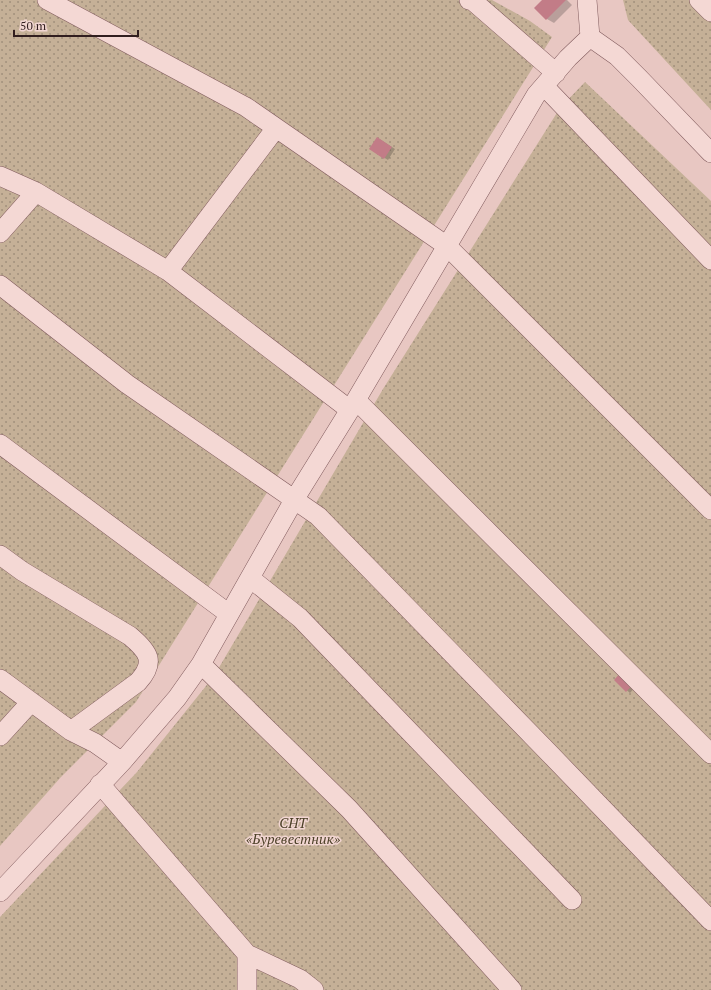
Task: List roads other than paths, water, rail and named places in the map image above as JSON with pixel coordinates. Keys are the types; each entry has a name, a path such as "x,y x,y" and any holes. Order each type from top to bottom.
{"street":[{"path":"47,0 246,107 447,246 711,510"},
{"path":"469,0 473,1 550,80 711,260"},
{"path":"0,892 122,762 176,698 201,664 294,500 353,405 536,95 590,37 587,0"},
{"path":"699,0 711,12"},
{"path":"590,37 617,56 711,153"},
{"path":"168,271 276,128"},
{"path":"0,176 36,192 168,271 353,405 711,754"},
{"path":"0,233 36,192"},
{"path":"0,285 127,384 318,516 545,748 711,921"},
{"path":"0,444 229,614"},
{"path":"0,555 22,571 130,636 144,648 149,661 146,673 138,682 71,731"},
{"path":"250,578 300,618 572,900"},
{"path":"201,664 349,809 512,990"},
{"path":"0,679 71,731 95,743 122,762"},
{"path":"0,736 31,702"},
{"path":"100,784 247,954 300,979 314,990"},
{"path":"247,954 247,990"}],"park label":[{"name":"СНТ «Буревестник»","path":"293,832"}]}
